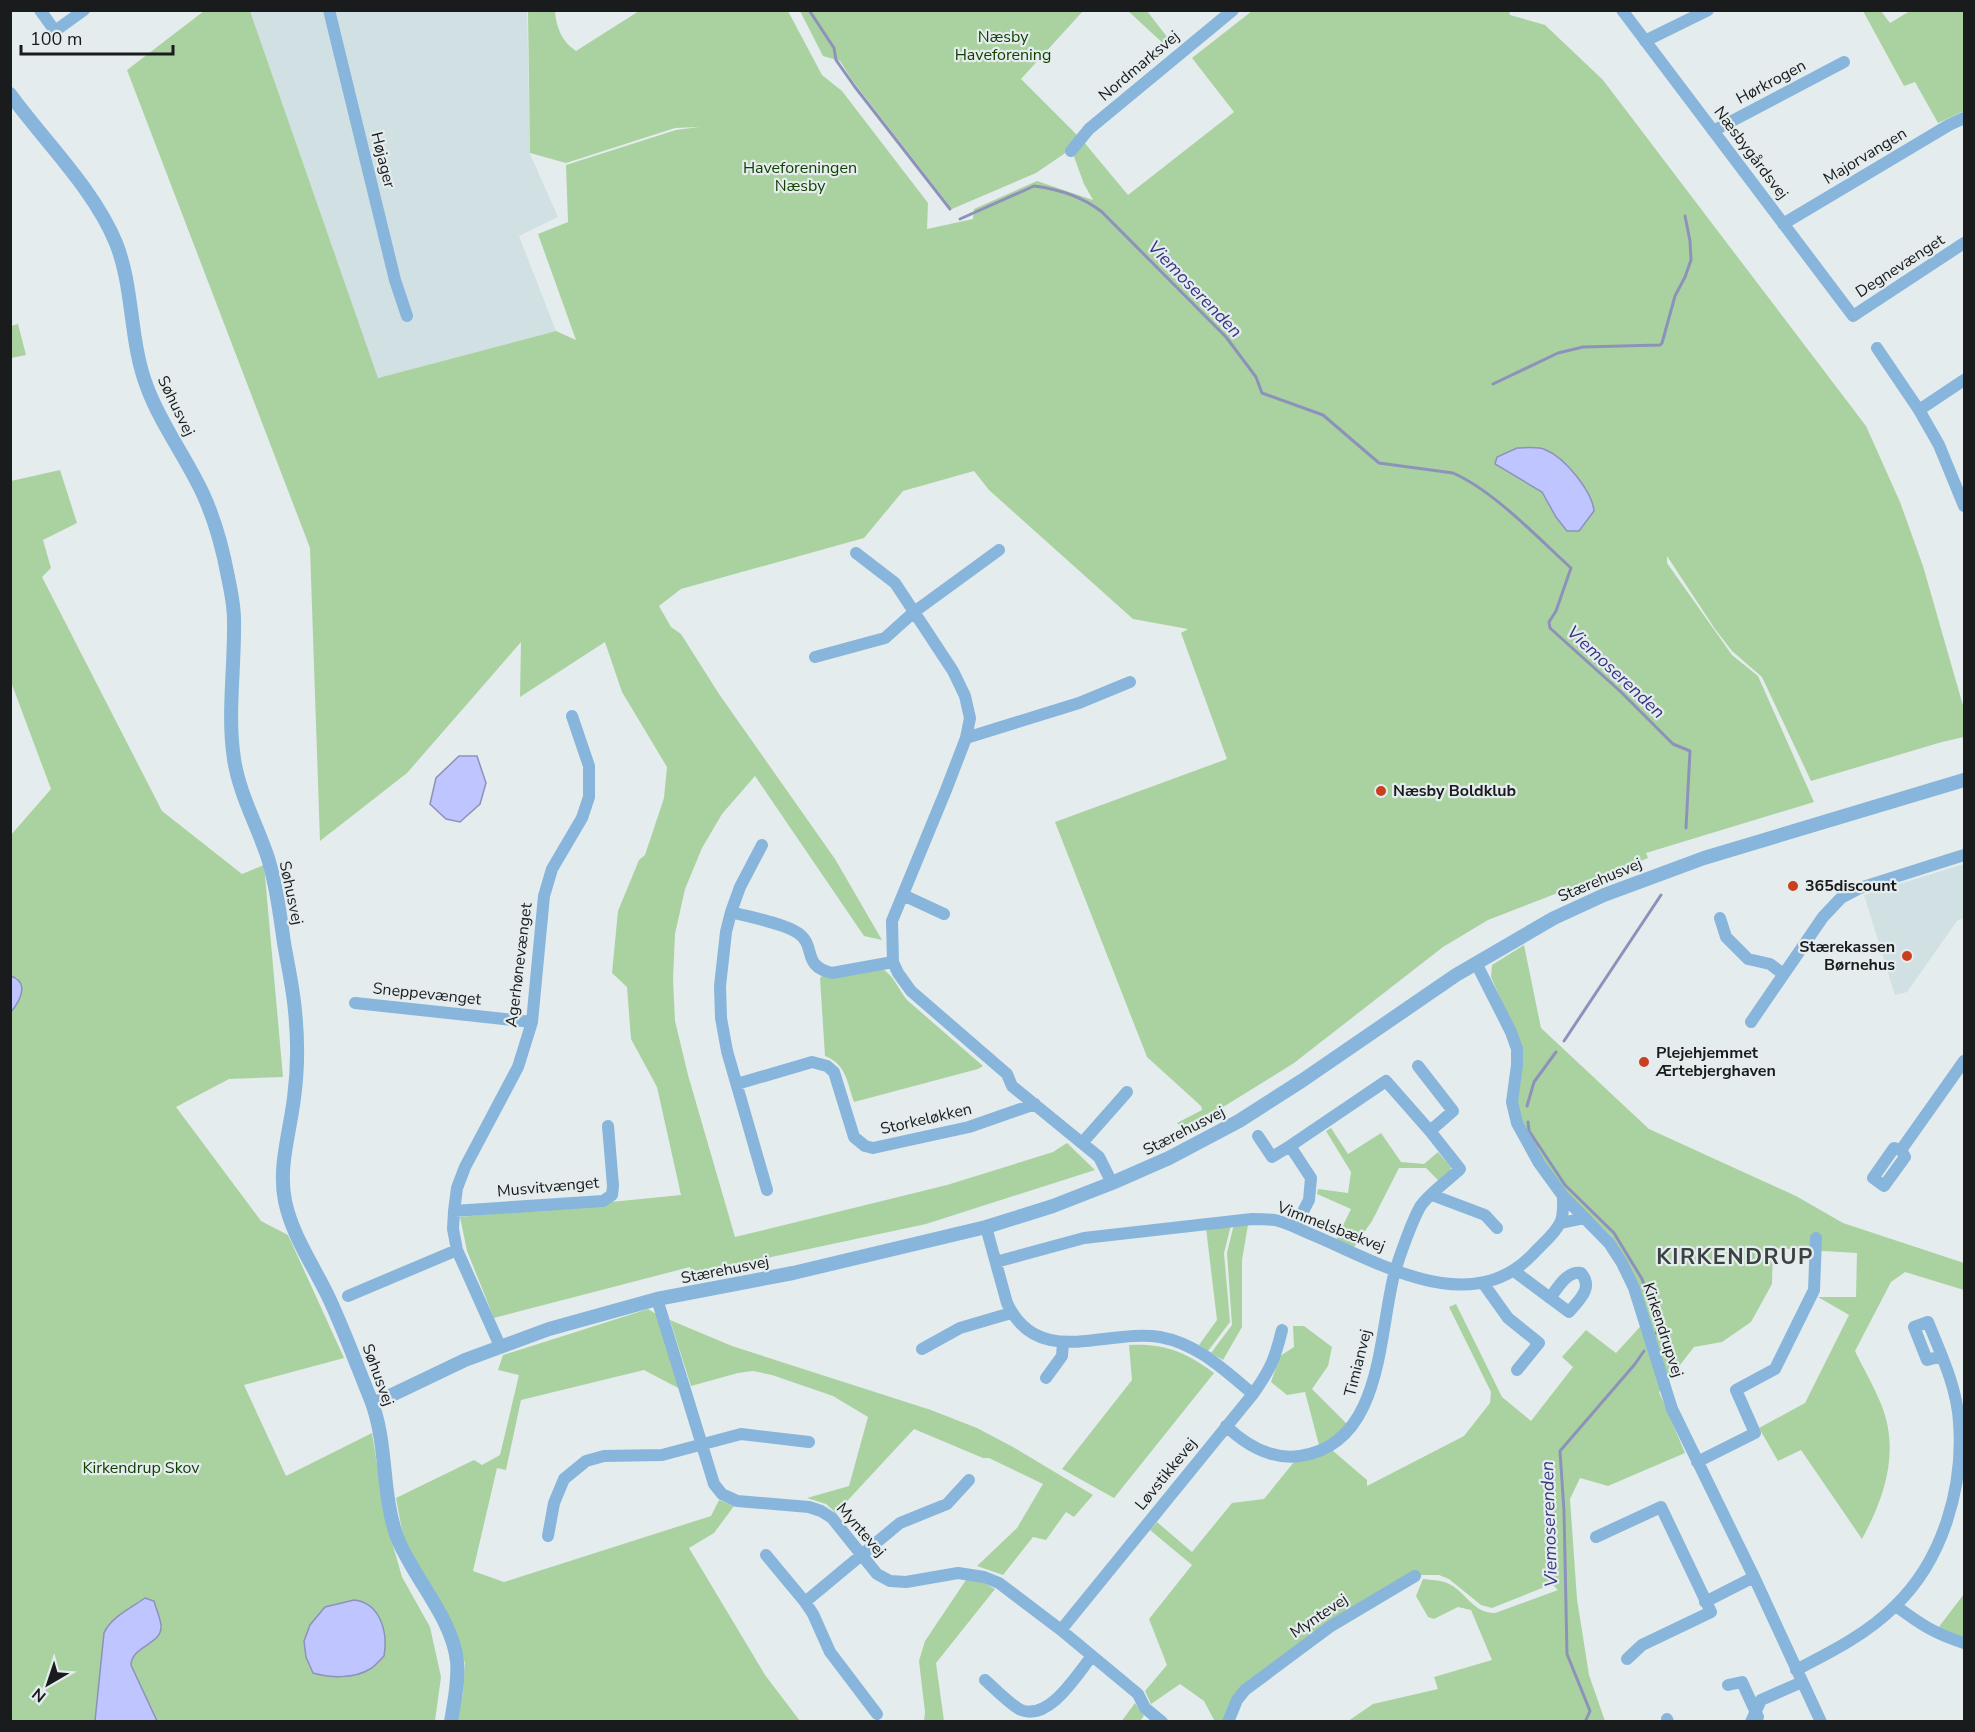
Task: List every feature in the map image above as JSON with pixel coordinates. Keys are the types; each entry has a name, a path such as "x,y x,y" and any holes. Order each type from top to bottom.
{"street":[{"path":"40,10 56,31 84,10"},
{"name":"Højager","path":"329,10 395,280 407,316"},
{"name":"Nordmarksvej","path":"1071,151 1089,129 1233,10"},
{"name":"Næsbygårdsvej","path":"1622,10 1853,316"},
{"path":"1645,41 1708,10"},
{"name":"Hørkrogen","path":"1713,131 1844,62"},
{"name":"Søhusvej","path":"10,94 83,187 115,241 123,267 136,346 146,384 157,412 203,494 228,574 234,621 232,714 234,760 241,787 260,832 270,864 295,1011 298,1066 284,1160 285,1202 300,1241 328,1297 373,1404 390,1509 396,1532 452,1640 457,1659 458,1683 451,1722"},
{"name":"Majorvangen","path":"1783,224 1949,125 1965,118"},
{"name":"Degnevænget","path":"1853,316 1965,243"},
{"path":"1877,348 1919,410 1939,445 1965,506"},
{"path":"1919,410 1965,380"},
{"path":"815,657 885,638 914,612 999,550"},
{"path":"856,553 895,583 953,671 965,696 970,718 966,738 892,921 893,962 911,991 1007,1074 1012,1086 1099,1157 1112,1183"},
{"path":"966,738 1079,703 1130,682"},
{"name":"Agerhønevænget","path":"500,1346 457,1250 453,1229 454,1211 457,1188 465,1167 518,1067 532,1022 544,896 552,869 582,818 589,797 589,766 572,716"},
{"name":"Stærehusvej","path":"373,1404 500,1346 549,1329 657,1299 793,1273 986,1227 1053,1206 1112,1183 1169,1158 1239,1121 1476,963 1554,918 1654,876 1778,835 1965,780"},
{"path":"762,845 744,878 731,912 722,958 720,986 721,1018 727,1051 767,1190"},
{"path":"1751,1022 1823,917 1841,898 1860,888 1965,855"},
{"path":"903,895 944,914"},
{"path":"731,912 799,934 807,945 811,961 825,971 832,973 893,962"},
{"path":"1720,918 1726,936 1748,959 1770,964 1784,974"},
{"name":"Kirkendrupvej","path":"1476,963 1517,1049 1518,1065 1512,1102 1514,1118 1524,1139 1563,1196 1609,1243 1622,1263 1634,1288 1672,1409 1754,1577 1821,1722"},
{"name":"Sneppevænget","path":"355,1003 532,1022"},
{"path":"1901,1150 1960,1077 1965,1061"},
{"name":"Storkeløkken","path":"737,1084 812,1062 827,1066 834,1072 854,1137 864,1146 873,1148 969,1127 1035,1104"},
{"path":"1258,1136 1272,1157 1386,1081 1430,1131 1453,1112 1418,1066"},
{"path":"1082,1143 1127,1092"},
{"name":"Musvitvænget","path":"454,1211 603,1201 612,1196 613,1186 608,1126"},
{"name":"Timianvej","path":"1226,1426 1253,1447 1272,1454 1296,1456 1313,1454 1332,1445 1360,1414 1370,1394 1395,1270 1421,1205 1460,1169 1430,1131"},
{"path":"1290,1146 1311,1178 1309,1200 1295,1227"},
{"path":"1432,1195 1485,1215 1497,1228"},
{"path":"1563,1196 1561,1223 1585,1218"},
{"name":"Vimmelsbækvej","path":"996,1262 1083,1238 1252,1218 1274,1220 1295,1227 1395,1270 1454,1286 1495,1281 1514,1271 1531,1257 1561,1223"},
{"path":"986,1227 1011,1313 1023,1326 1037,1335 1063,1343 1140,1336 1160,1337 1193,1348 1253,1394"},
{"path":"1698,1462 1755,1433 1736,1390 1775,1369 1814,1290 1816,1239"},
{"path":"348,1296 457,1250"},
{"path":"1514,1271 1550,1298"},
{"path":"1483,1283 1508,1318 1539,1343 1517,1370"},
{"name":"Myntevej","path":"657,1299 714,1484 722,1494 737,1501 821,1510 832,1518 877,1574 890,1581 906,1582 958,1573 984,1577 999,1583 1061,1630 1138,1694 1145,1708 1162,1722"},
{"path":"922,1349 960,1328 1011,1313"},
{"name":"Løvstikkevej","path":"1061,1630 1253,1394 1276,1358 1282,1330"},
{"path":"1046,1378 1062,1356 1063,1343"},
{"path":"1796,1670 1867,1630 1896,1606 1916,1582 1946,1527 1956,1485 1960,1453 1959,1420 1952,1383 1942,1356"},
{"path":"548,1536 554,1503 564,1479 586,1461 604,1456 662,1455 741,1434 809,1442"},
{"path":"805,1602 900,1523 947,1504 969,1480"},
{"path":"1596,1537 1661,1507 1675,1532 1682,1555 1711,1612 1642,1645 1628,1659"},
{"path":"766,1555 805,1602 830,1652 877,1714"},
{"name":"Myntevej","path":"1228,1722 1237,1700 1245,1690 1331,1626 1415,1576"},
{"path":"1705,1602 1754,1577"},
{"path":"1896,1606 1923,1626 1942,1636 1965,1643"},
{"path":"985,1680 1021,1710 1033,1711 1054,1702 1092,1656"},
{"path":"1728,1685 1742,1682 1756,1719"},
{"path":"1756,1719 1761,1700 1802,1682"}],"shaded area":[{"path":"250,11 527,11 530,154 558,217 519,236 556,331 378,378"},
{"name":"Stærekassen Børnehus","path":"1964,864 1964,918 1957,921 1907,992 1895,995 1864,895"}],"green space":[{"path":"204,11 250,11 378,378 556,331 576,340 538,234 568,222 566,165 676,130 699,127 675,128 566,163 530,153 528,11 555,11 561,34 576,51 639,11 788,11 822,75 842,91 928,203 927,229 973,219 974,209 1037,181 1093,200 1084,184 1073,154 1080,143 1036,173 952,209 852,80 840,61 823,56 800,11 1083,11 1021,79 1083,141 1128,195 1234,112 1192,58 1252,11 1509,11 1510,15 1545,25 1603,80 1866,426 1900,502 1923,566 1964,709 1964,737 1811,781 1762,677 1732,651 1667,556 1667,563 1732,655 1758,676 1814,802 1646,853 1648,858 1488,920 1443,947 1294,1063 1215,1112 1182,1128 1177,1123 1202,1110 1201,1106 1147,1057 1055,822 1227,759 1181,633 1188,629 1133,619 989,490 974,471 903,491 864,538 681,589 659,606 671,627 681,634 719,694 835,859 882,940 864,936 755,776 722,814 702,848 685,889 675,934 673,979 675,1021 688,1075 735,1237 947,1185 1053,1152 1067,1143 1095,1170 926,1224 692,1274 690,1267 494,1318 467,1251 460,1217 681,1195 657,1087 631,1039 627,987 612,973 618,911 639,860 645,855 664,798 667,767 622,692 605,642 520,697 521,642 407,773 320,841 310,548 127,70","holes":["1495,464 1594,511 1556,517 1542,492"]},
{"path":"1128,11 1147,11 1171,42 1166,46"},
{"path":"1863,11 1881,11 1890,23 1910,11 1964,11 1964,111 1938,123 1915,82 1904,86"},
{"path":"18,324 26,355 11,358 11,326"},
{"name":"Kirkendrup Skov","path":"60,470 77,523 43,540 51,568 42,577 162,811 242,874 264,865 283,1077 229,1079 176,1107 261,1221 288,1235 344,1358 244,1385 286,1476 372,1433 386,1521 402,1577 430,1627 441,1677 435,1721 157,1721 131,1665 137,1652 158,1637 150,1599 145,1598 116,1618 104,1633 95,1721 11,1721 10,1012 18,978 11,976 11,835 51,789 11,682 11,481"},
{"path":"1524,945 1541,1028 1649,1129 1796,1196 1843,1223 1964,1263 1964,1290 1905,1272 1891,1282 1855,1351 1881,1403 1889,1435 1889,1466 1876,1511 1862,1539 1801,1450 1778,1461 1759,1428 1805,1403 1849,1315 1818,1297 1856,1297 1857,1253 1773,1248 1772,1284 1751,1322 1722,1342 1694,1347 1659,1392 1685,1453 1608,1486 1580,1478 1570,1499 1577,1599 1589,1675 1605,1721 1348,1721 1373,1704 1438,1689 1434,1677 1492,1660 1471,1610 1458,1607 1434,1619 1428,1617 1416,1596 1423,1579 1447,1583 1475,1606 1495,1613 1558,1590 1552,1584 1492,1608 1481,1605 1449,1579 1439,1575 1413,1575 1234,1694 1223,1721 1213,1721 1204,1701 1180,1684 1151,1704 1145,1691 1167,1665 1149,1619 1192,1565 1150,1530 1157,1522 1192,1552 1232,1503 1264,1499 1294,1462 1309,1460 1332,1450 1367,1480 1367,1486 1464,1436 1490,1403 1491,1392 1449,1307 1456,1304 1502,1397 1531,1421 1573,1367 1562,1357 1586,1330 1616,1353 1649,1317 1628,1263 1611,1236 1563,1190 1535,1152 1519,1115 1516,1101 1515,1032 1491,977 1492,965"},
{"path":"881,968 893,978 907,1000 983,1066 854,1102 842,1069 832,1059 825,1056 820,978"},
{"path":"1331,1128 1348,1154 1381,1133 1401,1162 1424,1164 1438,1152 1451,1167 1450,1174 1440,1182 1426,1168 1399,1168 1372,1221 1354,1247 1336,1240 1351,1209 1317,1194 1318,1189 1348,1193 1351,1172 1326,1131"},
{"path":"1234,1224 1248,1225 1242,1260 1242,1327 1223,1360 1211,1353 1232,1325 1227,1253"},
{"path":"1231,1225 1224,1253 1230,1322 1208,1351 1199,1345 1217,1320 1206,1228"},
{"path":"648,1309 656,1314 680,1389 644,1370 521,1400 506,1470 497,1468 473,1571 504,1582 711,1516 719,1500 734,1506 714,1533 689,1548 765,1675 800,1721 456,1721 463,1694 465,1663 451,1621 428,1584 403,1536 396,1498 474,1460 482,1465 500,1455 519,1375 498,1370 503,1355"},
{"path":"670,1320 732,1346 931,1410 977,1428 1093,1495 1074,1517 1066,1512 1046,1540 1033,1537 1003,1575 977,1566 1017,1528 1043,1484 989,1458 983,1458 914,1429 836,1513 826,1504 807,1498 849,1486 868,1417 833,1396 772,1375 753,1371 691,1386"},
{"path":"1293,1326 1304,1326 1332,1347 1328,1366 1312,1389 1347,1424 1340,1433 1319,1445 1305,1392 1287,1395 1271,1382 1280,1356 1294,1347"},
{"path":"1129,1345 1164,1347 1174,1350 1194,1359 1214,1373 1114,1498 1062,1469 1132,1380"},
{"path":"966,1580 980,1581 995,1589 936,1663 944,1721 924,1721 919,1661 925,1641"},
{"path":"1964,1594 1964,1634 1960,1641 1935,1632"},
{"path":"1135,1703 1144,1716 1140,1721 1121,1722"}],"water":[{"path":"1517,448 1546,450 1561,460 1583,485 1594,511 1579,531 1567,531 1542,492 1495,464 1497,457"},
{"path":"459,756 477,756 486,783 480,804 460,822 446,819 430,804 436,778"},
{"path":"11,976 20,983 22,992 11,1012"},
{"path":"145,1598 154,1601 161,1625 160,1632 153,1641 136,1653 131,1665 157,1721 95,1721 104,1633 116,1618"},
{"path":"354,1600 371,1607 381,1621 385,1638 384,1656 372,1668 357,1675 334,1677 313,1673 306,1657 304,1641 310,1625 325,1607"}],"waterway":[{"name":"Viemoserenden","path":"809,10 834,48 836,60 855,87 950,209"},
{"name":"Viemoserenden","path":"960,219 1034,186 1052,189 1087,202 1102,212 1226,337 1256,377 1262,393 1323,415 1379,463 1453,473 1500,503 1571,568 1556,611 1549,622 1550,628 1621,692 1673,744 1690,751 1686,828"},
{"path":"1493,384 1558,353 1583,347 1660,345 1675,296 1691,260 1685,216"},
{"name":"Viemoserenden","path":"1564,1041 1661,895"},
{"name":"Viemoserenden","path":"1527,1106 1534,1082 1556,1052"},
{"name":"Viemoserenden","path":"1528,1122 1529,1131 1565,1185 1614,1233 1642,1279 1660,1328 1656,1333"},
{"name":"Viemoserenden","path":"1585,1722 1590,1711 1567,1654 1564,1511 1560,1451 1644,1351"}],"place":[{"name":"Næsby Boldklub","path":"1381,791"},
{"name":"365discount","path":"1793,886"},
{"name":"Stærekassen Børnehus","path":"1907,956"},
{"name":"Plejehjemmet Ærtebjerghaven","path":"1644,1062"}],"district":[{"name":"KIRKENDRUP","path":"1735,1257"}],"park label":[{"name":"Næsby Haveforening","path":"1003,46"},
{"name":"Haveforeningen Næsby","path":"800,177"}]}
